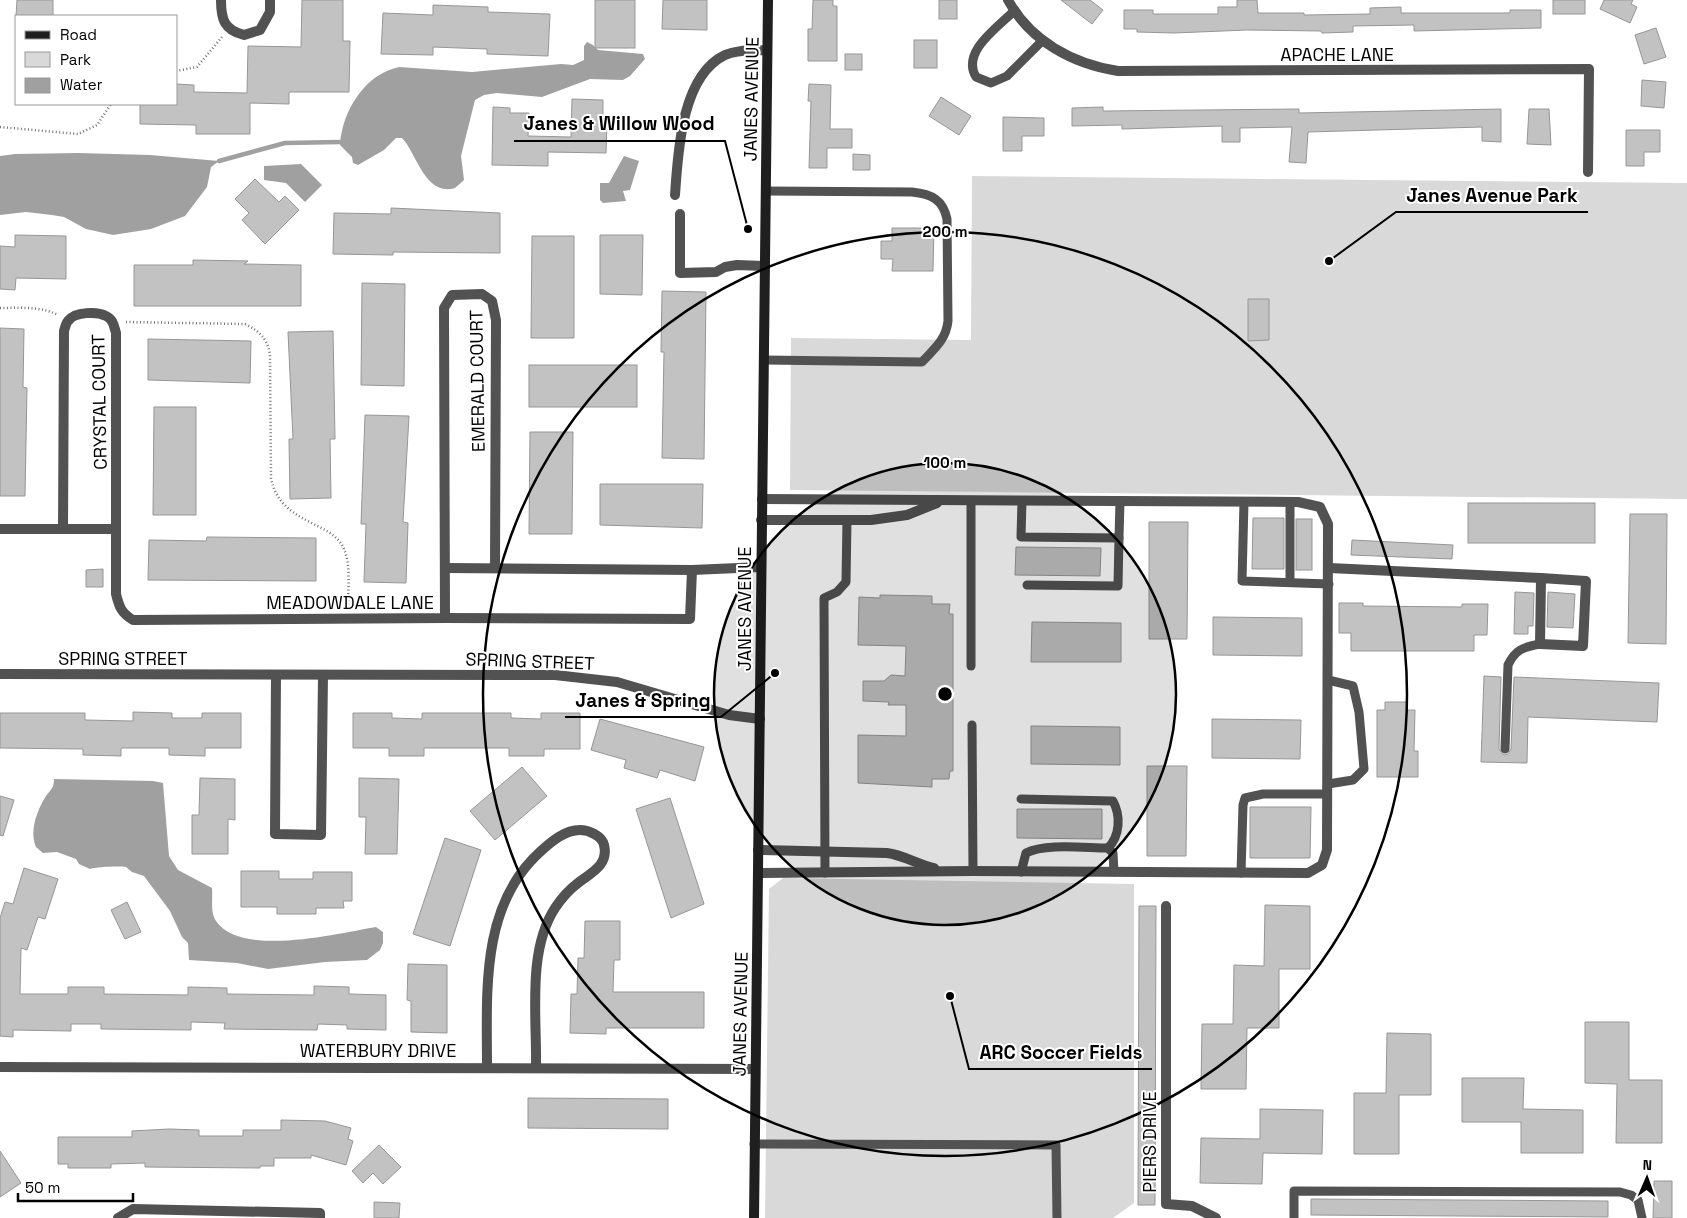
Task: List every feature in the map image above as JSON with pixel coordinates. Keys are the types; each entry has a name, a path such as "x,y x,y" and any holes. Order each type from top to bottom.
{"street":[{"path":"221,0 222,19 227,28 244,35 260,30 270,12 270,0"},
{"name":"JANES AVENUE","path":"754,1218 768,0"},
{"name":"APACHE LANE","path":"1008,0 1017,17 1043,40 1067,56 1080,62 1118,71 1589,69 1588,172"},
{"path":"675,195 681,130 687,110 704,73 713,63 725,55 738,51 768,50"},
{"path":"680,214 680,273 716,272 725,267 737,265 765,266"},
{"name":"EMERALD COURT","path":"444,568 444,308 448,299 457,294 482,294 492,301 494,309 495,568"},
{"name":"CRYSTAL COURT","path":"63,529 64,331 68,320 76,314 107,316 112,321 116,333 116,529"},
{"path":"758,873 1308,873 1317,870 1326,858 1327,850 1329,568 1328,524 1320,507 1311,503 1290,502 762,499"},
{"path":"761,520 871,520 907,515 942,500"},
{"path":"0,529 116,529"},
{"name":"MEADOWDALE LANE","path":"116,529 116,594 119,607 124,615 133,620 445,618 444,568 692,570 761,567"},
{"path":"1329,568 1541,578 1586,581 1583,646 1540,644 1541,578"},
{"path":"445,618 690,619 692,570"},
{"name":"SPRING STREET","path":"0,674 555,675 582,677 641,688 730,715 760,719"},
{"path":"276,674 275,834 320,835 323,675"},
{"path":"487,1067 490,952 494,931 511,889 535,856 567,832 582,830 596,834 604,844 602,862 597,869 577,884 556,908 545,931 537,957 536,1067"},
{"path":"758,850 898,854 916,864 944,872"},
{"name":"PIERS DRIVE","path":"1166,906 1166,1204 1192,1206 1216,1218"},
{"name":"WATERBURY DRIVE","path":"0,1066 755,1068"},
{"path":"118,1218 133,1209 320,1213 320,1218"}],"lane":[{"path":"1014,11 972,56 971,69 976,78 991,83 1007,76 1043,40"},
{"path":"764,360 922,362 943,340 947,331 948,321 947,219 945,208 939,200 928,194 912,192 766,191"},
{"path":"970,500 970,666"},
{"path":"1022,501 1021,537 1119,538"},
{"path":"1027,585 1118,586 1120,501"},
{"path":"1244,502 1242,580 1329,584"},
{"path":"1290,502 1290,582"},
{"path":"825,873 824,598 837,592 846,582 847,520"},
{"path":"1505,749 1508,666 1514,654 1519,650 1525,646 1540,644"},
{"path":"1241,873 1243,805 1245,798 1263,794 1327,789 1353,780 1364,769 1358,712 1353,686 1328,680"},
{"path":"972,725 973,872"},
{"path":"1021,799 1113,801 1117,809 1118,832 1108,848"},
{"path":"1021,872 1026,853 1036,848 1108,848 1113,853 1114,872"},
{"path":"754,1144 1056,1145 1056,1218"},
{"path":"1294,1218 1294,1191 1323,1191 1620,1192 1631,1195 1638,1200 1642,1218"}],"path":[{"path":"178,71 197,67 218,45 227,28"},
{"path":"0,127 78,134 97,125 110,105"},
{"path":"0,308 50,310 68,320"},
{"path":"112,321 245,324 259,332 264,338 270,354 271,478 273,489 285,506 342,543 346,554 349,618"}],"green space":[{"path":"972,176 1687,183 1687,499 790,490 791,338 971,340"},
{"path":"783,878 1134,884 1134,1203 1113,1218 765,1218 769,889"}],"water":[{"path":"587,42 598,50 643,54 645,59 630,76 623,80 590,79 542,97 497,93 484,95 475,100 461,156 464,180 455,188 445,189 436,186 429,180 422,172 402,138 396,138 384,150 358,165 353,163 352,157 340,145 345,119 351,107 366,86 376,77 387,71 399,67 472,72 561,64 573,65 584,60 584,46"},
{"path":"79,153 150,155 219,161 211,167 207,187 185,216 151,229 113,235 86,229 64,217 26,212 0,215 0,156"},
{"path":"624,156 639,161 630,190 623,191 626,201 603,203 600,200 600,183 609,183"},
{"path":"301,164 322,185 305,202 286,183 264,180 264,166"},
{"path":"54,779 153,781 163,783 169,856 178,870 212,888 212,910 214,917 229,932 246,938 268,941 316,937 376,927 383,932 383,943 380,950 367,960 325,962 268,969 237,963 189,960 188,943 182,937 170,911 144,876 132,872 126,867 90,869 79,864 76,859 57,852 43,853 36,847 33,835 35,821 43,802 53,786"}],"building":[{"path":"17,0 53,0 53,15 16,15"},
{"path":"302,0 343,0 343,41 350,41 349,92 289,92 289,104 250,103 250,134 196,134 196,125 140,124 140,105 178,105 178,84 194,85 194,92 247,93 248,46 301,47"},
{"path":"595,0 635,0 635,48 595,48"},
{"path":"663,0 707,0 707,30 662,29"},
{"path":"813,0 833,0 833,6 837,6 837,61 808,61 808,29 812,29"},
{"path":"939,0 957,0 957,19 939,19"},
{"path":"1061,0 1090,0 1103,10 1092,24"},
{"path":"1237,0 1257,0 1258,13 1304,13 1304,15 1370,14 1370,8 1401,7 1401,13 1510,13 1510,10 1541,10 1541,28 1414,31 1414,25 1353,26 1353,32 1322,33 1321,31 1247,30 1174,33 1137,32 1137,29 1124,29 1124,10 1153,10 1153,14 1218,14 1218,7 1237,7"},
{"path":"1553,0 1585,0 1585,14 1553,14"},
{"path":"1604,0 1633,0 1631,4 1637,7 1630,23 1600,9"},
{"path":"433,5 488,7 488,12 550,14 548,56 487,54 487,49 433,47 433,55 381,54 383,13 433,15"},
{"path":"1656,28 1666,57 1644,64 1635,35"},
{"path":"914,40 937,40 937,68 914,68"},
{"path":"845,54 862,54 862,70 845,70"},
{"path":"1642,80 1666,82 1664,108 1641,106"},
{"path":"809,84 831,85 830,129 852,129 852,148 827,148 827,168 809,168 811,101 808,101"},
{"path":"941,97 971,116 959,135 929,116"},
{"path":"572,99 603,100 603,123 607,123 606,153 548,152 548,166 492,165 493,107 510,108 510,113 529,113 528,136 571,137"},
{"path":"1103,107 1103,111 1299,109 1299,113 1501,109 1501,142 1482,141 1482,127 1308,132 1306,163 1289,162 1292,127 1240,128 1240,142 1222,142 1222,126 1122,129 1122,125 1072,126 1072,108"},
{"path":"1529,109 1549,109 1551,145 1527,144"},
{"path":"1003,117 1044,118 1044,136 1022,136 1022,151 1003,151"},
{"path":"1626,130 1660,130 1660,152 1644,152 1644,166 1626,166"},
{"path":"853,154 870,155 870,170 853,170"},
{"path":"255,179 279,202 285,196 299,210 265,244 242,220 249,213 235,199"},
{"path":"391,208 500,213 500,253 393,252 393,255 333,254 334,213 391,214"},
{"path":"892,228 934,228 933,271 892,271 893,259 881,259 881,241 892,241"},
{"path":"15,235 66,236 66,279 16,278 15,290 0,289 0,246 15,247"},
{"path":"600,235 643,235 642,295 600,294"},
{"path":"532,236 574,236 574,338 531,338"},
{"path":"193,260 248,261 244,264 301,265 301,306 134,306 134,265 193,265"},
{"path":"362,283 405,284 404,386 361,385"},
{"path":"662,291 706,292 704,459 662,458 664,352 661,352"},
{"path":"1248,299 1269,299 1269,340 1248,341"},
{"path":"0,328 24,329 23,387 27,388 25,496 0,496"},
{"path":"333,331 335,439 330,439 331,498 290,499 289,439 293,439 288,332"},
{"path":"148,339 251,341 250,383 148,380"},
{"path":"529,365 637,365 637,407 529,407"},
{"path":"154,407 196,407 196,515 153,515"},
{"path":"365,415 409,416 403,522 408,523 406,583 364,582 366,524 361,524"},
{"path":"530,432 573,432 572,534 529,534"},
{"path":"600,484 703,484 702,528 600,525"},
{"path":"1468,503 1595,503 1595,543 1468,543"},
{"path":"1630,514 1667,514 1666,644 1628,643"},
{"path":"1253,518 1284,518 1284,569 1252,569"},
{"path":"1296,519 1312,519 1312,570 1296,570"},
{"path":"1149,522 1188,522 1187,639 1149,639"},
{"path":"207,537 316,538 316,581 148,580 149,540 206,541"},
{"path":"1352,540 1453,545 1452,559 1351,555"},
{"path":"1016,547 1101,548 1100,576 1015,575"},
{"path":"103,569 103,587 86,587 86,570"},
{"path":"1515,592 1534,593 1533,626 1528,626 1528,634 1514,634"},
{"path":"1548,592 1575,594 1573,628 1547,627"},
{"path":"880,595 932,596 932,604 950,604 949,614 953,614 953,771 950,771 949,779 932,779 932,787 858,783 858,735 906,736 906,705 888,705 889,702 863,701 863,681 884,681 891,675 905,676 906,646 858,645 859,597 880,598"},
{"path":"1339,603 1363,603 1363,606 1462,607 1462,604 1488,604 1487,635 1474,635 1474,651 1351,651 1351,633 1339,633"},
{"path":"1213,617 1302,618 1302,656 1213,655"},
{"path":"1032,622 1121,623 1121,662 1031,662"},
{"path":"1484,676 1501,677 1499,749 1504,755 1508,754 1511,749 1514,677 1659,683 1657,722 1528,717 1527,763 1481,762"},
{"path":"1385,702 1407,702 1407,710 1415,710 1414,751 1418,751 1418,777 1377,777 1377,710 1385,710"},
{"path":"133,712 172,713 172,718 202,718 202,713 241,713 241,748 205,748 205,756 169,755 169,748 121,748 121,756 83,755 83,749 0,748 0,713 85,713 85,720 133,721"},
{"path":"353,713 392,713 392,718 422,719 422,713 511,713 511,718 541,719 541,713 580,713 580,749 544,749 544,756 509,756 509,748 424,748 424,756 389,756 389,748 353,748"},
{"path":"600,719 704,747 695,781 660,770 657,778 624,768 626,760 591,750"},
{"path":"1212,719 1301,720 1300,759 1212,758"},
{"path":"1031,726 1120,727 1120,765 1031,764"},
{"path":"1147,766 1187,766 1186,856 1147,856"},
{"path":"522,767 547,796 495,840 470,811"},
{"path":"200,778 235,779 235,820 228,819 228,854 192,854 192,815 199,815"},
{"path":"359,778 399,779 397,854 365,854 366,817 359,817"},
{"path":"0,796 14,800 3,836 0,835"},
{"path":"670,798 704,904 671,918 636,809"},
{"path":"1250,807 1311,807 1310,858 1250,858"},
{"path":"1017,809 1102,809 1102,839 1017,838"},
{"path":"445,838 481,850 450,946 413,934"},
{"path":"24,868 58,879 45,919 38,917 27,950 21,948 20,994 68,994 68,987 104,987 104,994 188,995 188,987 227,988 227,994 314,995 314,986 349,987 349,994 386,995 386,1030 347,1029 347,1025 318,1024 317,1030 224,1029 225,1023 191,1022 191,1030 101,1029 101,1024 71,1024 71,1031 13,1030 13,1037 0,1036 0,918 5,902 13,904"},
{"path":"241,871 279,871 279,879 313,879 313,872 352,872 352,901 343,901 344,908 316,908 316,914 277,914 277,907 241,907"},
{"path":"127,902 141,932 125,939 111,910"},
{"path":"1265,905 1310,906 1310,969 1279,969 1279,1028 1247,1028 1246,1089 1201,1089 1202,1024 1233,1024 1234,965 1264,966"},
{"path":"1139,906 1156,906 1155,1205 1138,1205"},
{"path":"585,921 620,921 620,960 614,960 613,992 704,992 704,1028 606,1028 606,1034 570,1033 571,994 577,994 578,958 584,958"},
{"path":"408,964 447,965 447,1033 411,1032 411,1001 407,1000"},
{"path":"1585,1022 1629,1022 1629,1080 1662,1080 1662,1143 1616,1143 1617,1084 1585,1083"},
{"path":"1387,1033 1431,1034 1431,1095 1399,1095 1399,1154 1354,1154 1354,1093 1386,1093"},
{"path":"1462,1078 1524,1078 1523,1109 1583,1110 1583,1153 1521,1153 1521,1122 1462,1122"},
{"path":"528,1098 668,1099 668,1129 528,1128"},
{"path":"1260,1109 1323,1110 1322,1154 1263,1153 1262,1184 1200,1183 1201,1138 1260,1139"},
{"path":"281,1120 325,1121 351,1128 348,1139 353,1141 346,1165 311,1155 311,1158 274,1158 274,1166 260,1166 260,1168 145,1167 145,1163 111,1164 111,1168 68,1168 68,1164 58,1164 58,1137 132,1137 132,1131 169,1129 199,1130 199,1136 243,1136 243,1130 281,1130"},
{"path":"379,1145 401,1167 383,1184 373,1173 363,1183 352,1171"},
{"path":"0,1151 21,1183 0,1197"},
{"path":"1654,1181 1672,1181 1672,1218 1653,1218"},
{"path":"1311,1199 1608,1201 1608,1217 1311,1215"},
{"path":"374,1202 400,1203 399,1218 374,1218"}],"waterway":[{"path":"219,161 285,143 340,142"}],"place":[{"name":"Janes & Willow Wood","path":"748,229"},
{"name":"Janes Avenue Park","path":"1329,261"},
{"name":"Janes & Spring","path":"775,673"},
{"name":"ARC Soccer Fields","path":"950,996"}]}
